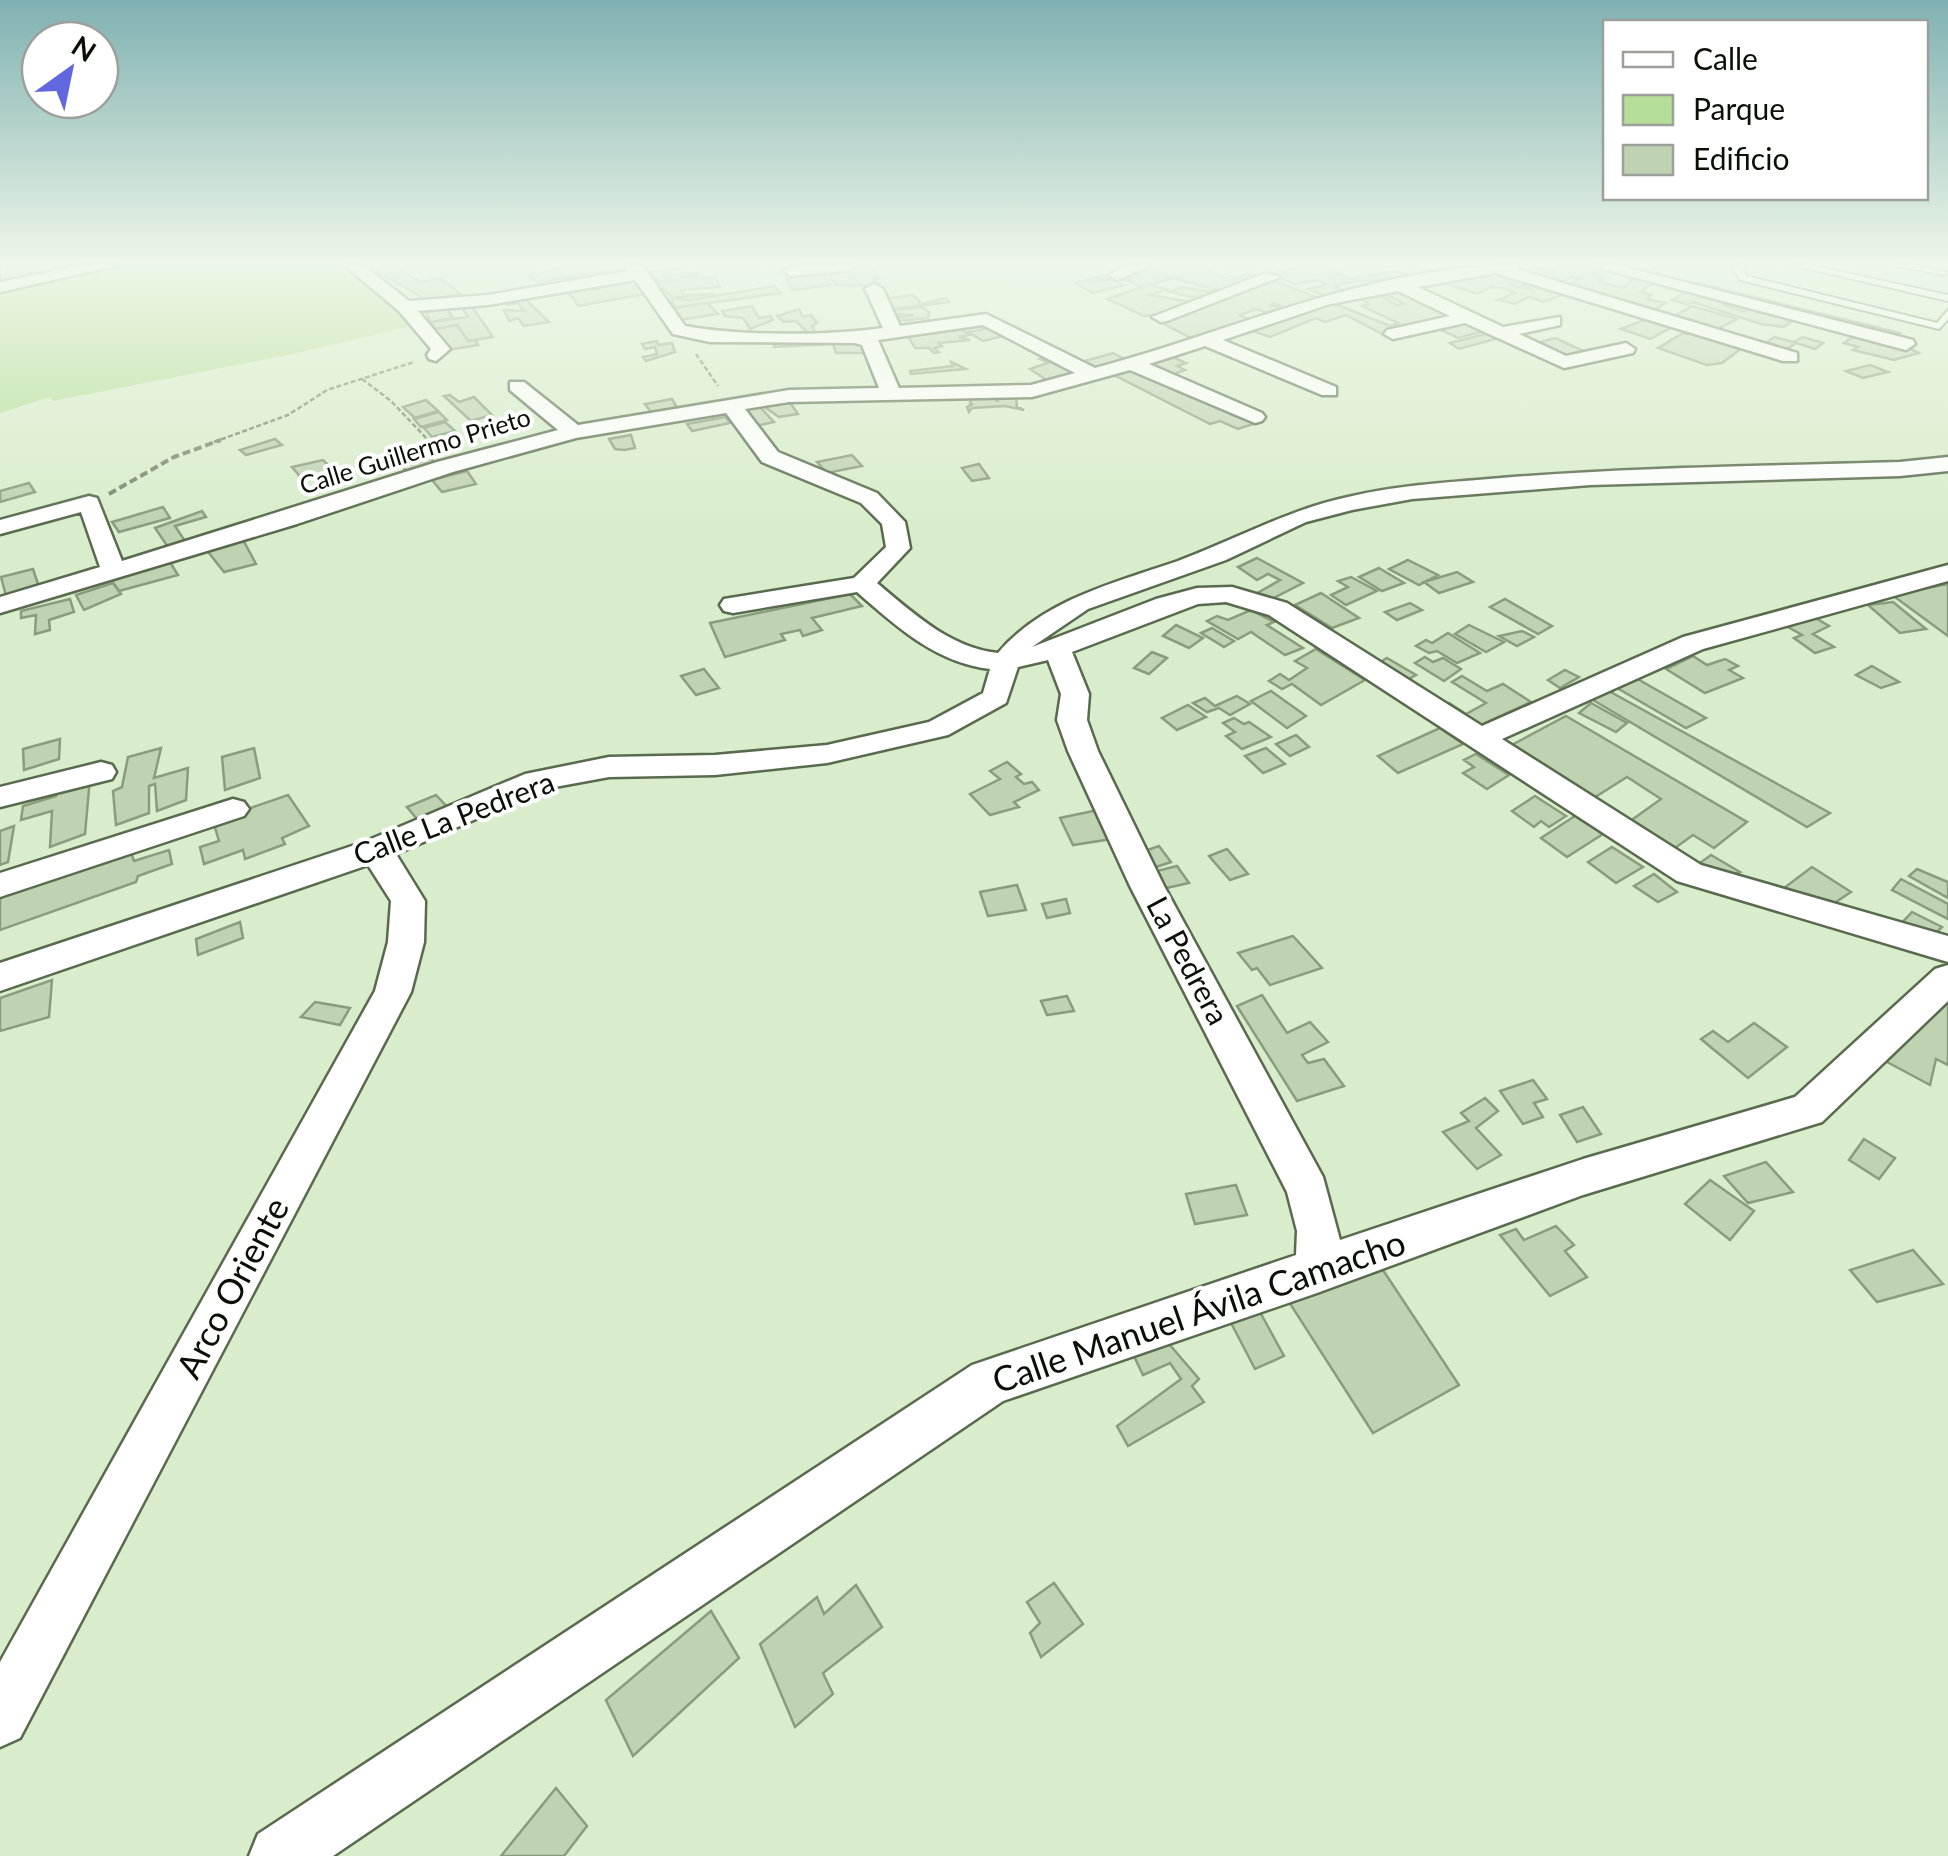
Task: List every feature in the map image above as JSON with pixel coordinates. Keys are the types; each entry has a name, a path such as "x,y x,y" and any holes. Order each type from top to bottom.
{"street":[{"path":"436,356 439,352"},
{"path":"874,352 890,391"},
{"path":"1049,352 1096,376"},
{"name":"Calle Guillermo Prieto","path":"0,606 289,519 445,467 574,432 788,396 1032,391 1171,352"},
{"path":"1236,352 1329,391"},
{"path":"1541,352 1564,362 1614,352"},
{"path":"1773,352 1790,357"},
{"path":"1132,364 1256,418"},
{"path":"516,386 574,432"},
{"path":"731,405 770,457 869,498 893,522 898,548 862,584 733,605"},
{"path":"1006,661 1021,643 1079,604 1217,555 1298,517 1350,503 1412,492 1590,478 1900,469 1948,464"},
{"path":"0,527 90,503 113,570"},
{"path":"1480,738 1694,643 1948,573"},
{"path":"862,584 930,638 979,660 1006,661 1057,648 1162,605 1225,594 1278,609 1689,873 1948,949"},
{"name":"La Pedrera","path":"1057,648 1074,694 1072,720 1083,751 1148,886 1308,1190 1319,1231 1317,1272"},
{"name":"Calle La Pedrera","path":"0,977 376,850 536,781 609,767 716,765 827,754 938,729 996,697 1006,661"},
{"path":"0,797 101,772"},
{"path":"0,885 233,809"},
{"name":"Arco Oriente","path":"0,1718 393,992 406,942 408,901 376,850"},
{"name":"Calle Manuel Ávila Camacho","path":"280,1856 989,1382 1317,1272 1583,1177 1808,1110 1948,979"}],"path":[{"path":"695,352 731,405"},
{"path":"90,503 141,479 174,457 288,415 326,390 436,356"},
{"path":"360,378 430,441 445,467"}],"green space":[{"path":"0,352 303,352 53,401 50,397 0,413"}],"building":[{"path":"675,352 646,361 643,357"},
{"path":"1668,352 1737,352 1722,363 1707,365"},
{"path":"1860,352 1919,353 1894,360"},
{"path":"1113,353 1127,360 1091,372 1074,364"},
{"path":"1168,355 1186,363 1177,366 1185,370 1169,376 1142,366"},
{"path":"1050,356 1085,375 1051,383 1030,369 1048,363 1040,359"},
{"path":"951,362 966,369 911,374 910,371 953,366"},
{"path":"1870,365 1888,372 1863,378 1846,371"},
{"path":"1132,367 1235,416 1241,414 1253,424 1238,429 1220,421 1210,424 1112,374"},
{"path":"450,395 459,402 474,397 492,415 471,421 444,396"},
{"path":"1016,395 1017,407 1024,410 1005,406 972,408 969,412 967,407 973,404 971,397 994,397 998,402 997,397"},
{"path":"672,399 679,411 654,416 645,404"},
{"path":"426,400 438,411 415,418 403,407"},
{"path":"791,404 798,414 779,417 763,406"},
{"path":"760,407 774,422 751,427 739,410"},
{"path":"439,412 447,420 421,427 414,419"},
{"path":"726,417 730,423 692,431 687,424"},
{"path":"445,422 455,431 432,437 424,428"},
{"path":"631,435 635,448 615,449 609,439"},
{"path":"275,439 282,445 246,455 240,450"},
{"path":"420,450 436,463 409,473 393,458"},
{"path":"852,455 862,466 827,473 817,462"},
{"path":"323,460 333,470 303,480 292,467"},
{"path":"979,464 989,478 972,481 962,468"},
{"path":"467,471 476,484 442,492 432,480"},
{"path":"29,483 35,492 0,502 0,491"},
{"path":"163,507 170,518 119,532 112,522"},
{"path":"202,511 206,517 175,526 185,541 168,547 155,528"},
{"path":"242,538 256,564 224,572 205,548"},
{"path":"1257,558 1303,583 1266,602 1254,595 1280,580 1268,574 1257,580 1238,567"},
{"path":"168,559 178,575 119,591 109,577"},
{"path":"1408,560 1438,575 1419,585 1389,569"},
{"path":"1379,568 1404,583 1382,591 1359,577"},
{"path":"33,569 40,590 7,600 1,577"},
{"path":"1457,572 1473,582 1439,593 1424,582"},
{"path":"1351,577 1377,591 1346,605 1331,595 1348,587 1338,581"},
{"path":"113,583 121,594 84,610 76,595"},
{"path":"1948,584 1948,636 1892,595"},
{"path":"1321,593 1359,618 1332,628 1295,605"},
{"path":"850,594 862,606 812,618 822,630 803,636 800,630 781,634 785,640 725,657 710,623"},
{"path":"70,599 74,612 49,620 50,630 35,634 36,615 21,618 21,611"},
{"path":"1505,599 1552,626 1538,634 1490,607"},
{"path":"1893,602 1926,629 1900,633 1868,605"},
{"path":"1410,603 1422,610 1397,620 1385,612"},
{"path":"1251,610 1274,622 1267,625 1303,648 1285,655 1251,632 1238,639 1207,621 1217,616 1228,620"},
{"path":"1812,616 1829,626 1813,634 1834,647 1815,653 1794,638 1802,635 1788,627"},
{"path":"1176,625 1203,638 1189,648 1163,636"},
{"path":"1469,625 1504,642 1486,652 1455,634"},
{"path":"1212,628 1234,641 1224,647 1201,633"},
{"path":"1522,631 1534,637 1517,646 1499,636"},
{"path":"1448,633 1480,653 1457,663 1437,651 1429,653 1416,646 1426,640 1432,643"},
{"path":"1316,649 1365,680 1321,705 1292,684 1282,689 1269,681 1280,674 1289,680 1307,668 1295,661"},
{"path":"1152,652 1167,658 1149,674 1134,668"},
{"path":"1693,656 1707,665 1725,659 1738,666 1729,670 1743,678 1705,693 1666,669"},
{"path":"1425,657 1433,662 1443,658 1461,669 1444,681 1415,663"},
{"path":"1387,658 1416,675 1403,682 1377,664"},
{"path":"1872,666 1899,682 1881,688 1856,675"},
{"path":"704,669 719,688 696,695 681,676"},
{"path":"1565,670 1579,677 1560,688 1548,680"},
{"path":"1462,676 1487,691 1503,684 1531,702 1472,729 1439,709 1449,703 1466,714 1486,703 1452,682"},
{"path":"1634,677 1706,718 1686,728 1617,688"},
{"path":"1607,690 1830,813 1807,827 1593,700"},
{"path":"1271,691 1306,716 1287,728 1251,701"},
{"path":"1237,696 1250,704 1230,715 1219,708 1207,712 1193,703 1205,698 1215,706"},
{"path":"1591,703 1627,723 1616,732 1579,713"},
{"path":"1188,705 1206,717 1177,730 1162,718"},
{"path":"1566,716 1747,822 1714,848 1693,835 1668,853 1626,824 1661,799 1627,777 1589,801 1508,747"},
{"path":"1234,718 1244,724 1249,722 1271,737 1242,749 1226,736 1235,732 1223,723"},
{"path":"1440,728 1463,744 1398,773 1378,756"},
{"path":"1296,735 1309,747 1290,756 1276,744"},
{"path":"60,739 59,759 24,770 23,749"},
{"path":"161,748 154,778 188,768 186,800 157,811 155,784 149,786 149,813 116,825 113,791 122,787 128,757"},
{"path":"254,748 260,778 225,790 222,757"},
{"path":"1266,748 1285,764 1263,773 1245,756"},
{"path":"1476,754 1509,775 1487,789 1463,773 1474,767 1464,760"},
{"path":"1007,762 1021,774 1016,777 1024,784 1032,782 1039,790 1014,802 1019,807 990,815 970,794 1000,779 990,771"},
{"path":"90,778 85,834 50,847 52,811 21,820 23,806 56,796 58,786"},
{"path":"288,795 309,826 282,838 285,844 245,859 243,850 204,864 200,847 219,841 213,821"},
{"path":"436,795 452,812 422,825 407,807"},
{"path":"1535,796 1566,816 1549,827 1541,821 1534,827 1512,811"},
{"path":"1098,810 1112,839 1073,845 1060,818"},
{"path":"1575,816 1603,834 1567,857 1541,838"},
{"path":"14,826 8,862 0,865 0,831"},
{"path":"1159,846 1171,862 1156,867 1145,851"},
{"path":"1612,847 1643,867 1616,883 1588,862"},
{"path":"1227,849 1248,874 1230,880 1209,856"},
{"path":"130,850 134,861 169,850 172,864 138,876 136,882 0,930 0,892"},
{"path":"1711,855 1740,872 1720,880 1693,868"},
{"path":"1177,866 1189,883 1162,889 1153,872"},
{"path":"1812,867 1851,892 1824,910 1772,897"},
{"path":"1917,869 1948,882 1948,898 1909,876"},
{"path":"1654,874 1677,892 1658,902 1634,886"},
{"path":"1901,879 1948,904 1948,919 1892,890"},
{"path":"1017,885 1026,910 988,916 980,892"},
{"path":"1066,899 1070,913 1047,918 1042,904"},
{"path":"1912,912 1942,927 1927,942 1898,927"},
{"path":"240,922 243,938 198,955 196,939"},
{"path":"1293,936 1322,968 1270,985 1238,953"},
{"path":"52,980 49,1017 0,1031 0,998"},
{"path":"1262,995 1287,1033 1310,1022 1328,1042 1302,1055 1308,1063 1324,1059 1344,1086 1297,1101 1237,1006"},
{"path":"1067,996 1074,1011 1047,1015 1041,1001"},
{"path":"1948,996 1948,1065 1936,1059 1930,1085 1887,1062 1894,1038"},
{"path":"315,1002 350,1008 340,1025 301,1017"},
{"path":"1754,1023 1787,1047 1748,1078 1701,1039 1713,1031 1728,1042"},
{"path":"1533,1080 1547,1099 1534,1103 1543,1117 1523,1124 1500,1091"},
{"path":"1485,1098 1498,1111 1476,1128 1501,1155 1477,1169 1443,1132 1469,1121 1461,1113"},
{"path":"1583,1107 1601,1134 1577,1142 1560,1115"},
{"path":"1864,1139 1895,1158 1879,1179 1849,1160"},
{"path":"1766,1162 1793,1192 1748,1203 1724,1176"},
{"path":"1710,1180 1754,1211 1730,1240 1685,1204"},
{"path":"1236,1185 1247,1215 1195,1224 1186,1194"},
{"path":"1556,1226 1574,1245 1565,1251 1587,1277 1550,1296 1500,1235 1516,1229 1524,1240"},
{"path":"1913,1250 1943,1284 1877,1302 1850,1270"},
{"path":"1383,1270 1459,1385 1373,1433 1289,1302"},
{"path":"1260,1312 1284,1356 1255,1369 1231,1323"},
{"path":"1164,1338 1199,1379 1192,1386 1204,1402 1128,1446 1117,1426 1181,1379 1170,1363 1143,1375 1132,1352"},
{"path":"1054,1583 1083,1624 1041,1657 1030,1633 1040,1623 1027,1602"},
{"path":"856,1585 882,1627 823,1673 833,1694 795,1727 760,1644 817,1597 824,1614"},
{"path":"711,1611 739,1658 633,1756 606,1700"},
{"path":"556,1788 587,1826 564,1856 501,1856"}]}
